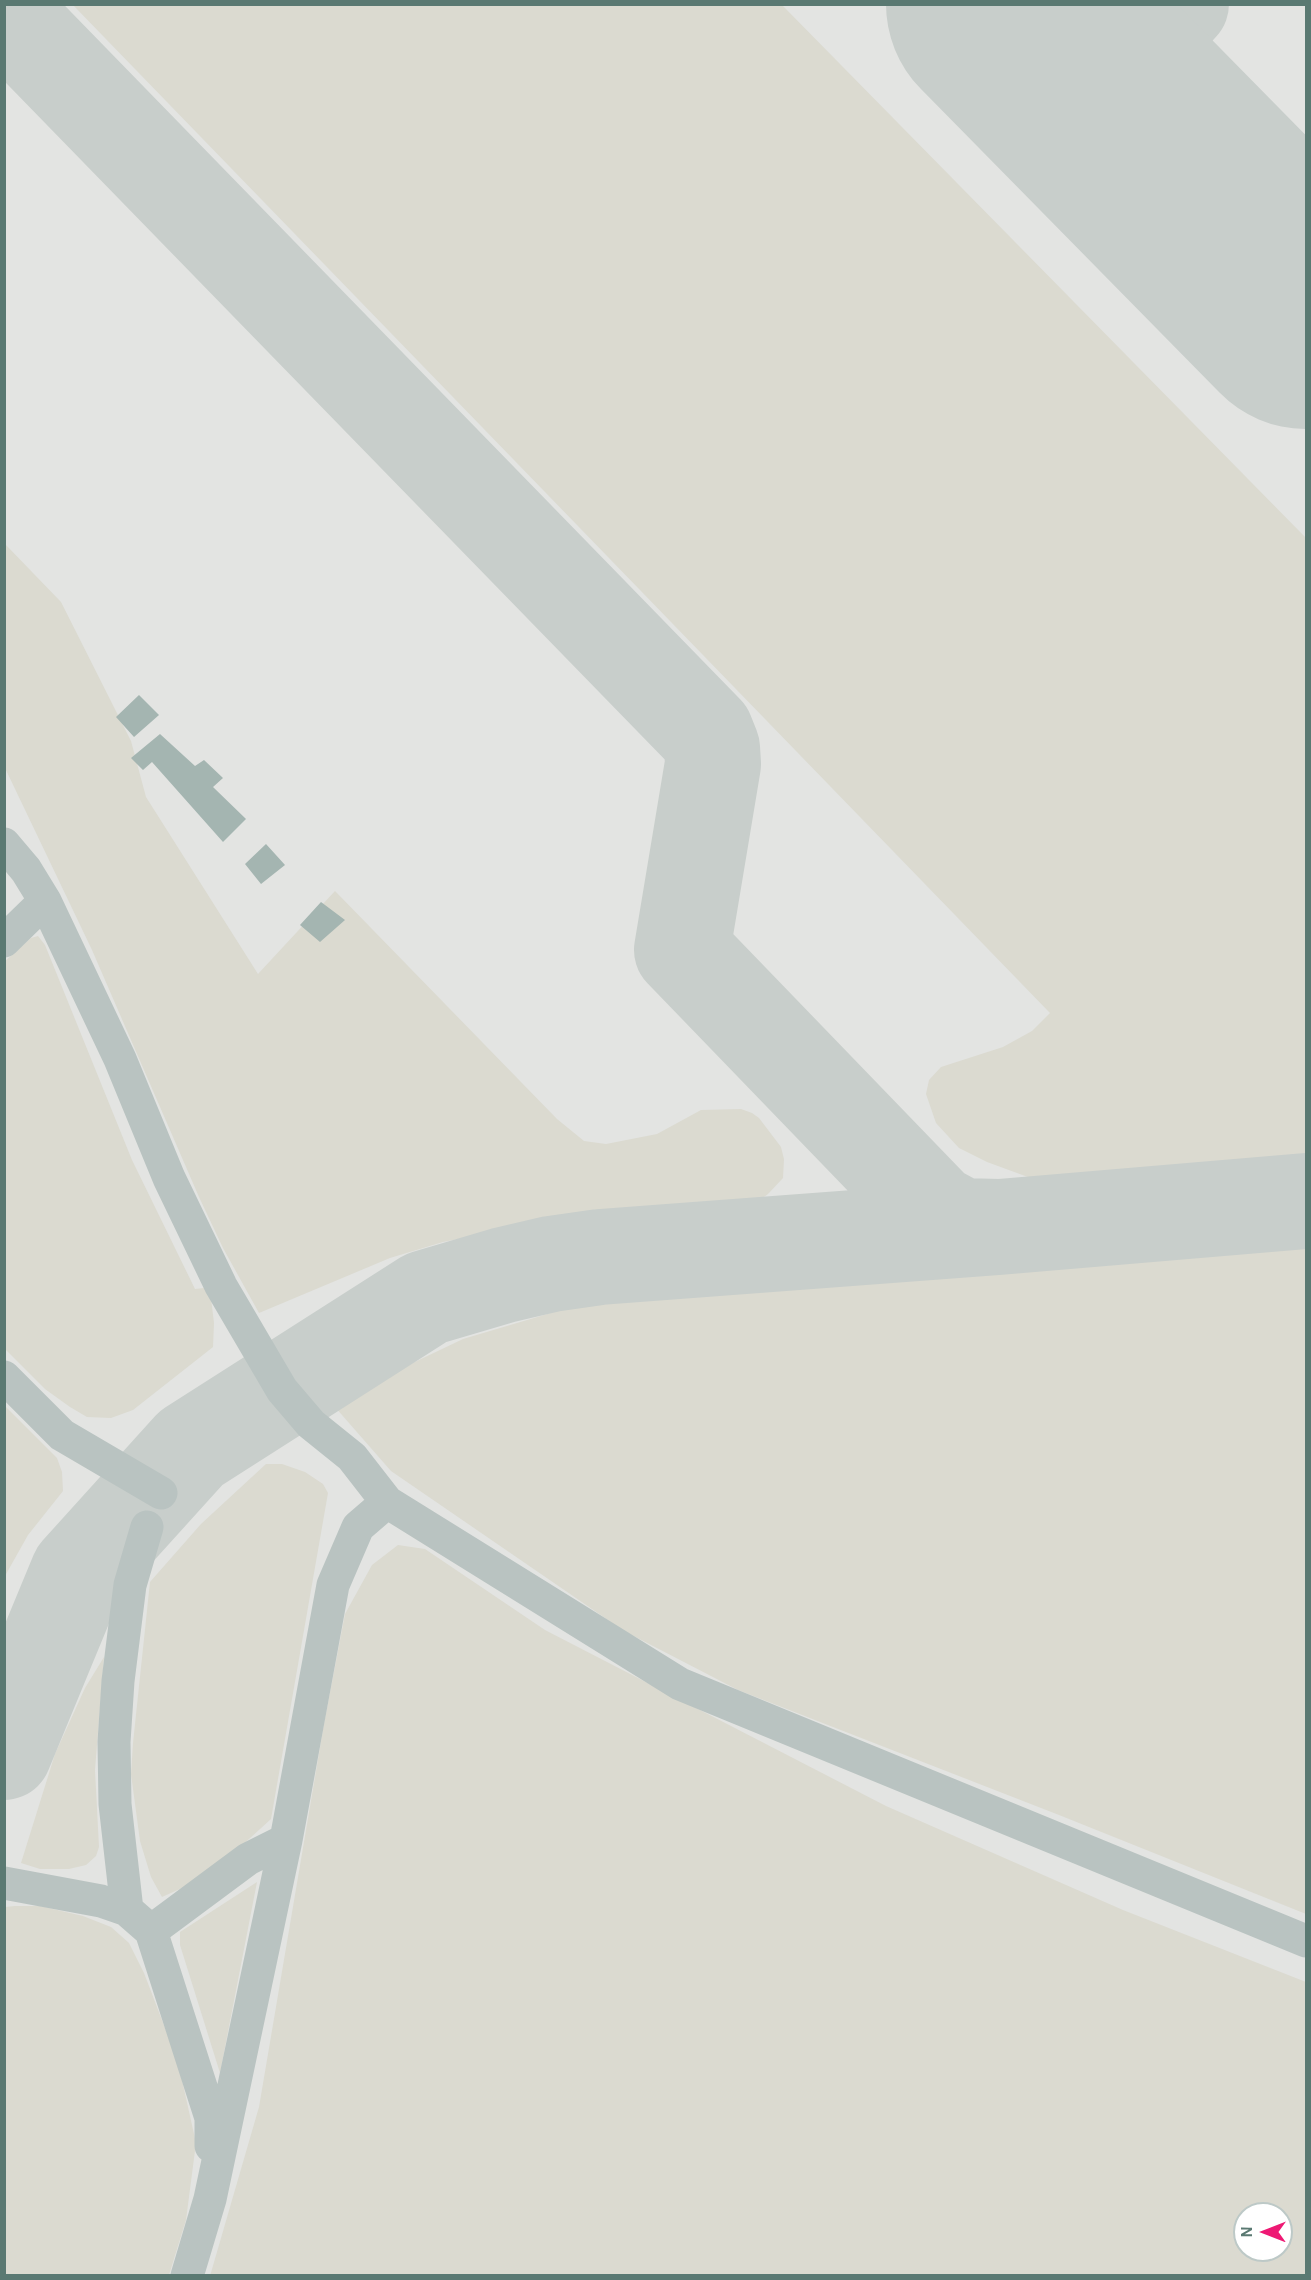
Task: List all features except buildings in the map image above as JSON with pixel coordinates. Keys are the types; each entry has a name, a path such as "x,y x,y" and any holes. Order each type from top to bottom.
{"lane":[{"path":"4,844 26,870 45,901 120,1059 169,1178 221,1286 282,1390 311,1424 352,1457 387,1502 680,1684 1306,1941"},
{"path":"4,941 45,901"},
{"path":"4,1377 62,1435 160,1493"},
{"path":"187,2276 210,2199 286,1840 333,1585 358,1527 387,1502"},
{"path":"147,1527 130,1585 118,1681 114,1742 115,1804 139,1921 211,2118 210,2199"},
{"path":"139,1921 286,1840"},
{"path":"4,1883 101,1901 139,1921"}],"shaded area":[{"path":"5,5 1306,5 1306,2275 5,2275"},
{"path":"73,5 782,5 1306,538 1306,1162 1073,1182 1036,1180 987,1162 959,1148 936,1123 926,1094 929,1080 941,1067 1003,1047 1032,1031 1050,1013"},
{"path":"5,544 61,602 131,741 146,797 258,974 335,891 557,1119 584,1141 606,1144 657,1134 701,1110 741,1109 759,1118 781,1147 784,1159 783,1178 768,1194 746,1210 510,1229 443,1242 390,1258 259,1313 223,1248 199,1197 92,950 5,768"},
{"path":"38,936 45,945 132,1160 195,1289 204,1288 211,1298 214,1323 213,1347 133,1410 111,1418 87,1417 70,1407 45,1389 5,1349 4,962 31,938"},
{"path":"1306,1240 1306,1914 738,1690 624,1631 391,1471 335,1407 377,1380 463,1339 598,1299 880,1272"},
{"path":"5,1406 57,1458 62,1472 63,1491 28,1535 5,1576"},
{"path":"266,1464 282,1464 305,1472 323,1484 328,1493 271,1819 238,1849 191,1884 162,1897 151,1877 140,1841 131,1774 150,1582 201,1524"},
{"path":"398,1545 425,1549 545,1630 886,1806 1123,1910 1306,1982 1306,2275 210,2276 259,2107 345,1614 372,1565"},
{"path":"104,1657 95,1770 99,1847 96,1856 86,1865 69,1869 40,1869 21,1863 55,1754 85,1688"},
{"path":"257,1882 220,2073 180,1945 180,1932"},
{"path":"40,1906 83,1916 111,1927 129,1943 144,1973 178,2062 196,2143 186,2220 169,2275 5,2276 5,1907"}],"taxiway":[{"path":"1049,47 1077,48 1114,44 1141,33 1171,15 1181,4"},
{"path":"4,12 706,733 712,748 713,764 682,950 935,1212 961,1226 999,1227"},
{"path":"4,1752 78,1573 191,1448 426,1298 504,1275 551,1264 600,1257 1306,1201"}],"runway":[{"path":"1007,4 1306,308"}]}
